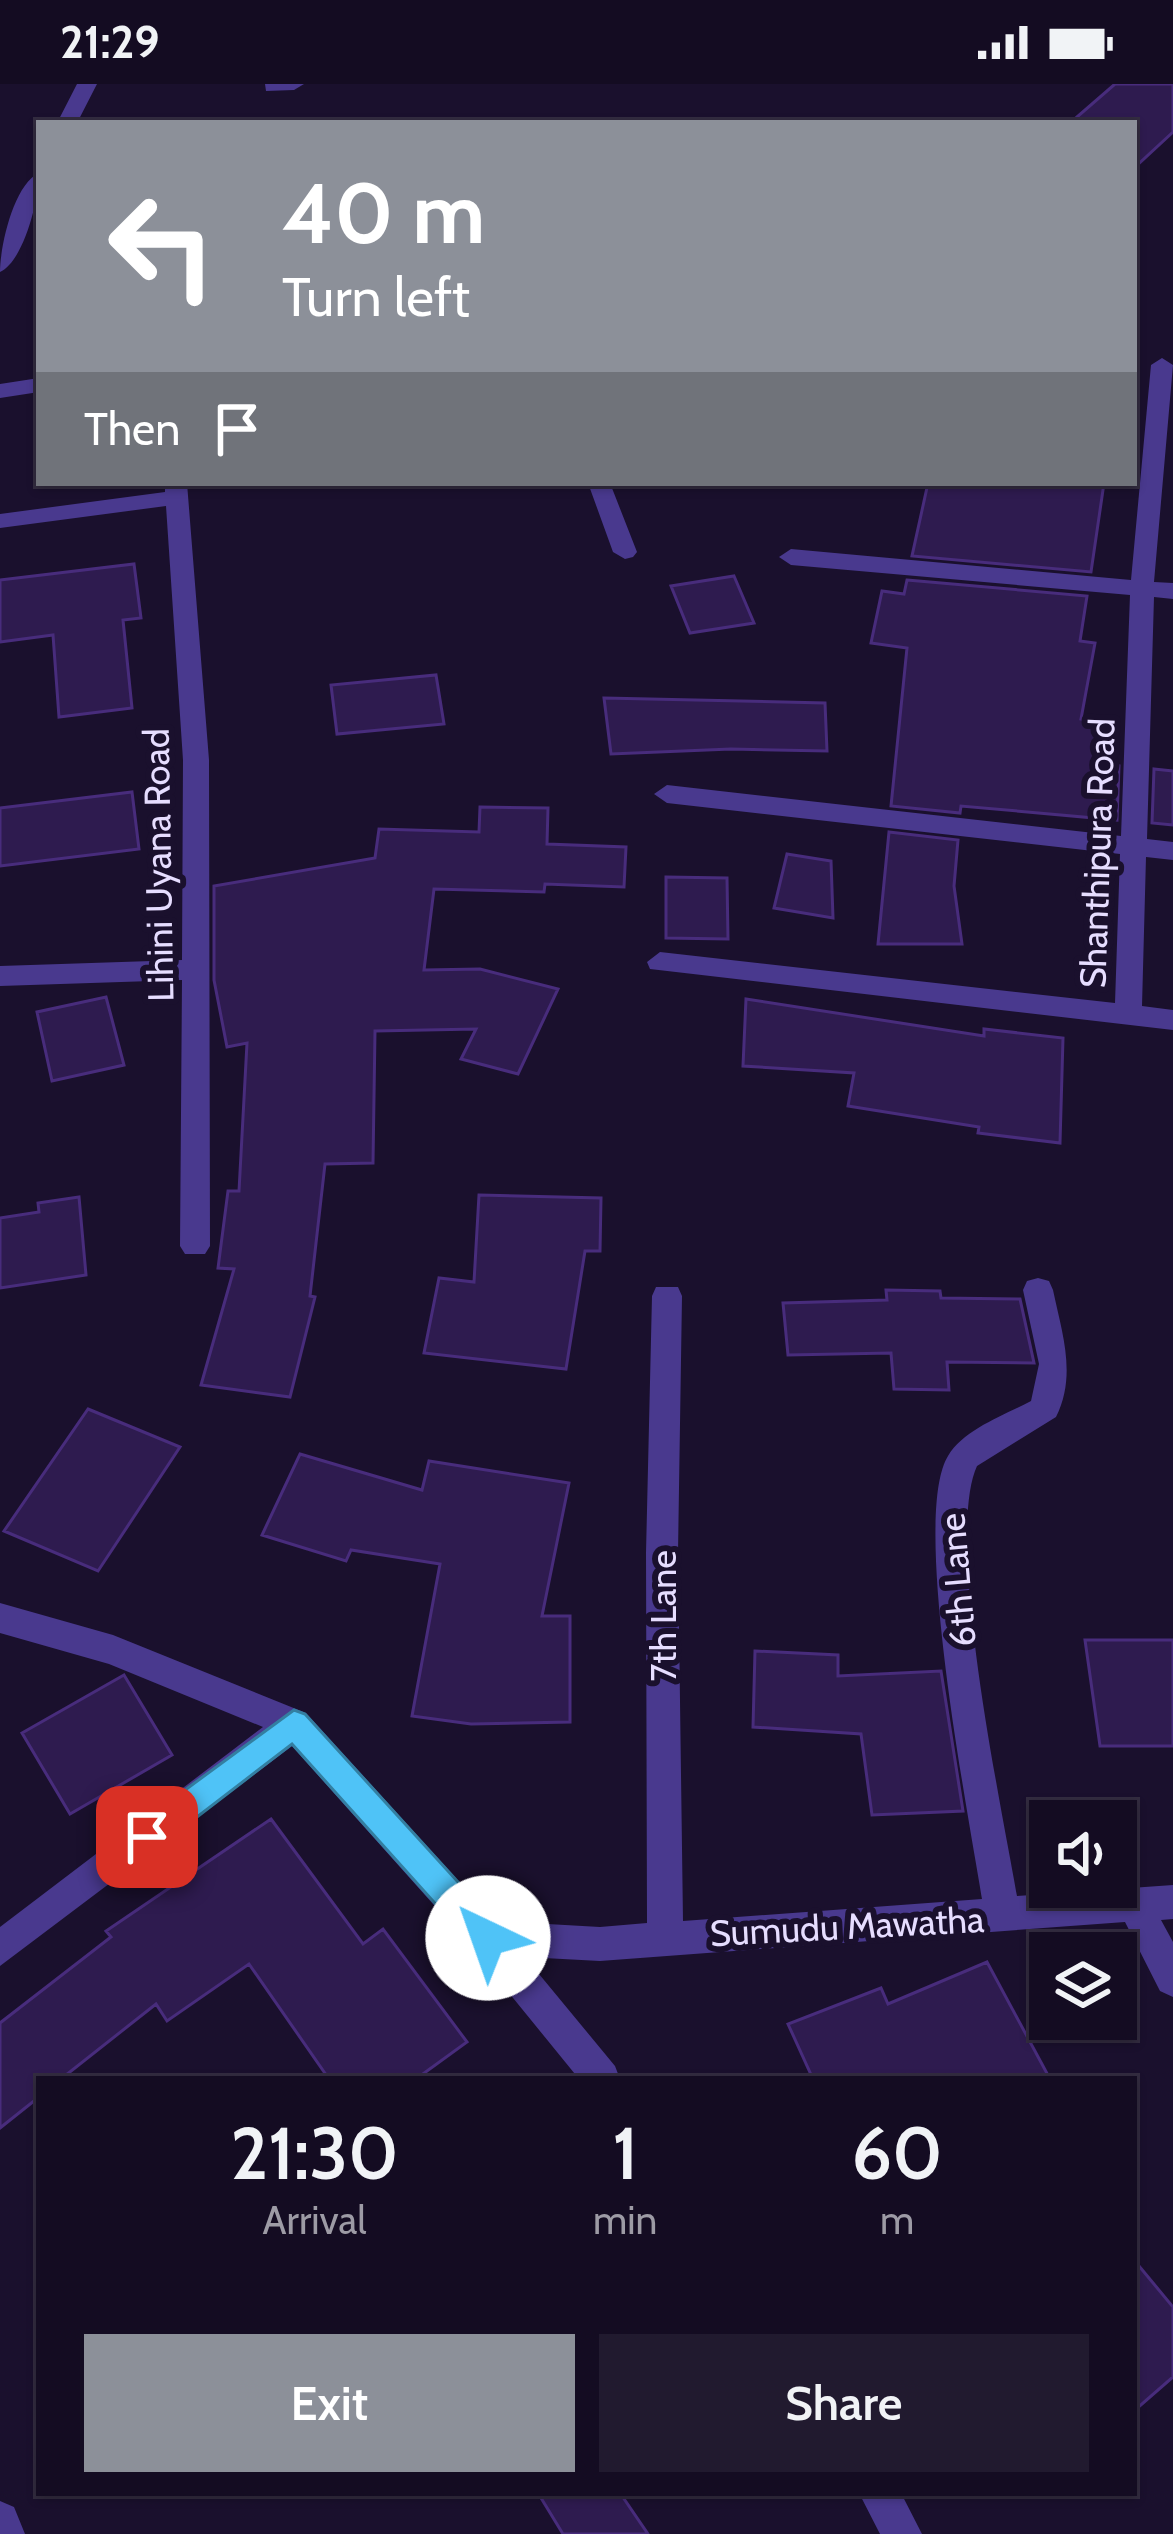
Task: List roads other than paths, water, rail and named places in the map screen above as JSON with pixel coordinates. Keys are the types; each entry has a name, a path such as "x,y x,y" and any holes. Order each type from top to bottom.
{"street":[{"path":"69,120 87,84"},
{"path":"0,266 36,186"},
{"path":"1137,362 1167,366"},
{"name":"Shanthipura Road","path":"660,962 1128,1016 1142,588 1167,366"},
{"path":"0,391 36,385"},
{"path":"599,486 625,552"},
{"path":"0,521 176,491"},
{"name":"Lihini Uyana Road","path":"176,491 196,760 195,1246"},
{"path":"791,557 1173,591"},
{"path":"667,794 1173,851"},
{"path":"0,976 196,970"},
{"path":"1128,1016 1173,1020"},
{"name":"6th Lane","path":"1003,1918 967,1703 950,1494 961,1460 1045,1408 1054,1364 1038,1290"},
{"name":"7th Lane","path":"665,1936 662,1596 667,1296"},
{"path":"0,1618 113,1650 294,1724 488,1938 600,2076"},
{"path":"0,1949 294,1724"},
{"name":"Sumudu Mawatha","path":"1137,1905 1173,1902"},
{"name":"Sumudu Mawatha","path":"488,1938 600,1944 1105,1908"},
{"path":"1137,1908 1173,1979"},
{"path":"881,2496 902,2534"},
{"path":"0,2521 5,2534"}]}
